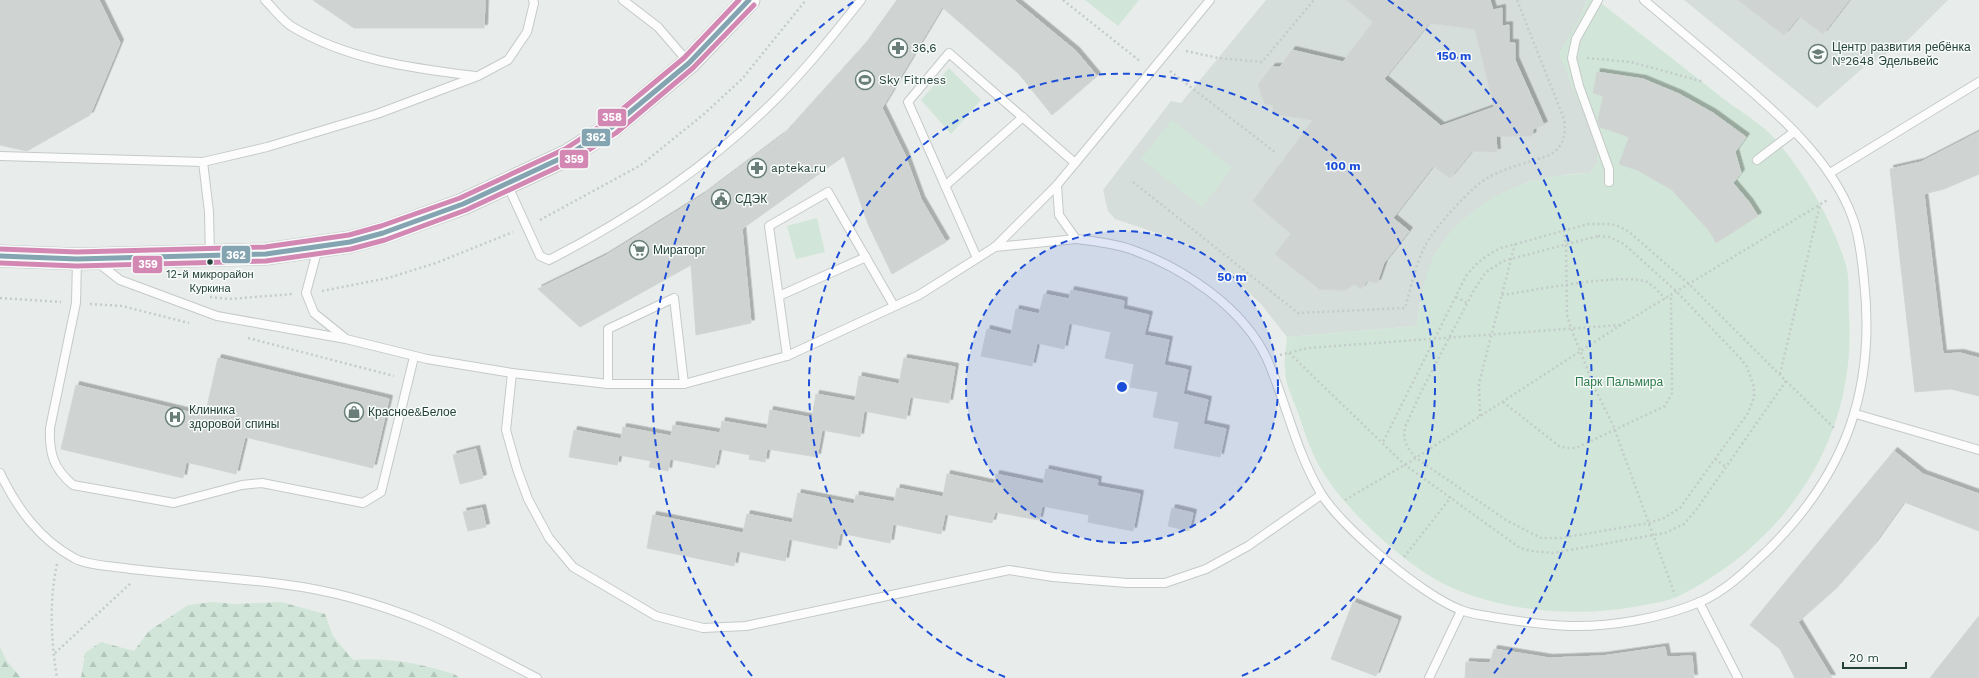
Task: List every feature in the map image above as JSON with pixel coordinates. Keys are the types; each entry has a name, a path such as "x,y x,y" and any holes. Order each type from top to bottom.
{"street":[{"path":"0,256 84,258 266,254 350,242 383,233 463,204 507,184 568,155 612,127 689,63 749,0"}],"lane":[{"path":"265,0 290,25 336,49 405,67 478,76"},
{"path":"0,156 203,162 267,147 377,114 478,76 508,60 527,32 534,3 533,0"},
{"path":"623,0 658,27 689,63"},
{"path":"507,184 540,256 549,260 577,246 664,192 730,141 776,99 818,54 861,0"},
{"path":"414,357 381,492 363,503 262,483 242,485 174,503 73,485 61,475 49,448 50,428 84,258 120,280 217,316 346,339 414,357 512,373 608,384 684,384 787,356 919,295 994,247 1057,185 1210,0"},
{"path":"1598,0 1576,39 1572,58 1579,86 1609,169 1609,182"},
{"path":"994,247 1076,239 1127,248 1175,268 1232,311 1250,330 1267,359 1303,460 1322,495 1371,546 1396,567 1432,594 1461,611 1518,621 1570,626 1617,624 1699,602 1720,591 1746,572 1783,535 1811,502 1838,458 1856,414 1864,364 1868,316 1863,267 1854,220 1830,173 1773,110 1644,0"},
{"path":"977,258 908,102 949,53 1075,163"},
{"path":"1830,173 1979,82"},
{"path":"945,186 1023,117"},
{"path":"1757,160 1794,132"},
{"path":"203,162 209,212 210,256"},
{"path":"1057,185 1059,215 1076,239"},
{"path":"787,356 769,226 828,192 894,306"},
{"path":"319,246 306,294 314,314 346,339"},
{"path":"779,296 866,257"},
{"path":"608,384 608,329 674,298 684,384"},
{"path":"512,373 506,430 517,469 528,499 549,538 573,567 656,616 703,628 746,626 1009,570 1053,577 1127,584 1165,582 1206,569 1248,546 1322,495"},
{"path":"1856,414 1979,450"},
{"path":"0,473 10,494 23,514 45,538 75,559 144,570 282,584 333,593 374,604 426,622 537,678"},
{"path":"1699,602 1738,678"},
{"path":"1429,678 1461,611"}],"path":[{"path":"1063,0 1152,70"},
{"path":"1171,47 1218,58 1262,62 1314,0"},
{"path":"1133,182 1298,313 1405,308 1425,246 1439,226 1471,191 1488,178 1505,170 1550,155 1556,151 1566,132 1564,119 1517,0"},
{"path":"1572,58 1631,62 1704,82"},
{"path":"1158,63 1276,153"},
{"path":"1333,508 1405,465 1622,325 1840,192"},
{"path":"1780,375 1820,204"},
{"path":"1383,442 1466,276 1475,265 1489,253 1515,244 1588,224 1610,224 1628,231 1690,284 1846,439"},
{"path":"1564,230 1566,244 1568,315 1571,328 1596,391 1615,430 1680,608"},
{"path":"1598,236 1617,239 1677,292 1747,367 1754,387 1754,397 1748,413 1680,508 1664,518 1649,524 1561,538 1541,538 1506,520 1457,487 1416,458 1408,448 1404,438 1405,427 1421,392 1467,303 1485,273 1494,266 1511,259 1598,236"},
{"path":"1480,417 1479,382 1515,244"},
{"path":"1502,295 1567,285 1628,278 1647,282 1665,299"},
{"path":"1503,402 1559,446 1567,448 1576,448 1665,406 1672,394 1671,295"},
{"path":"1456,297 1467,303"},
{"path":"0,298 122,306 192,324"},
{"path":"1267,359 1308,348 1622,325"},
{"path":"246,338 408,379"},
{"path":"1289,353 1383,442 1405,465 1520,548 1532,552 1553,553 1654,535 1676,529 1684,524 1696,510 1786,381"},
{"path":"1715,459 1726,467"},
{"path":"1396,567 1451,497"},
{"path":"58,678 52,636 53,582 60,548"},
{"path":"54,653 144,570"}],"shaded area":[{"path":"1266,0 1586,0 1583,12 1598,150 1597,163 1590,173 1569,174 1528,182 1503,193 1420,303 1417,326 1287,337 1261,304 1214,261 1181,241 1115,219 1108,211 1103,190 1171,101 1181,103"},
{"name":"Центр развития ребёнка №2648 Эдельвейс","path":"1684,0 1948,0 1908,40 1862,69 1817,108"}],"green space":[{"path":"1085,0 1139,0 1118,26"},
{"name":"Парк Пальмира","path":"1586,0 1597,0 1725,100 1760,125 1772,136 1788,155 1808,184 1826,215 1846,265 1849,290 1848,360 1841,403 1827,444 1808,481 1782,516 1752,547 1718,573 1675,598 1657,603 1620,609 1569,612 1518,607 1493,602 1469,594 1446,585 1430,576 1394,550 1344,501 1331,485 1321,469 1308,440 1288,385 1285,375 1285,362 1287,337 1417,326 1424,284 1432,260 1448,235 1460,223 1486,202 1515,187 1552,177 1590,173 1597,163 1598,150 1559,54 1583,12"},
{"path":"949,68 981,100 951,134 921,100"},
{"path":"1172,120 1232,168 1202,207 1141,159"},
{"path":"817,218 825,252 796,259 787,226"},
{"path":"212,602 235,604 281,602 325,614 333,636 353,660 366,659 405,662 444,671 456,675 459,678 81,678 85,653 101,642 134,651 149,631 188,605"},
{"path":"0,647 6,660 21,678 0,678"}],"building":[{"path":"0,0 99,0 120,43 90,115 27,151 0,145"},
{"path":"313,0 485,0 484,28 354,28"},
{"path":"897,0 1014,0 1076,51 1097,76 1052,115 1019,74 942,7 882,108 905,155 921,199 946,242 892,274 868,224 844,156 742,229 751,323 696,335 691,265 580,327 538,289 605,256 703,195 784,134 866,43"},
{"path":"1347,0 1490,0 1493,10 1502,8 1502,26 1509,25 1509,43 1515,43 1515,60 1544,125 1533,129 1532,136 1496,136 1497,152 1472,151 1450,178 1433,166 1393,218 1409,231 1384,263 1377,283 1367,281 1361,289 1354,284 1346,290 1319,289 1275,254 1291,234 1253,201 1313,120 1273,114 1273,105 1265,104 1258,85 1272,67 1280,67 1292,50 1343,62 1373,22","holes":["1429,23 1475,29 1494,107 1441,126 1384,79"]},
{"path":"1738,0 1849,0 1823,34 1799,16 1784,35"},
{"path":"1597,72 1643,79 1679,94 1713,113 1746,137 1735,152 1741,173 1733,183 1749,202 1758,216 1716,243 1710,232 1672,190 1637,170 1619,164 1629,137 1600,127 1598,121 1603,96 1593,93"},
{"path":"1979,132 1979,174 1944,189 1924,194 1943,354 1960,353 1979,358 1979,396 1951,389 1915,392 1890,169 1921,162"},
{"path":"1071,290 1124,301 1123,309 1149,315 1144,335 1169,340 1164,365 1188,370 1183,394 1208,400 1203,424 1226,429 1220,457 1174,448 1179,422 1153,417 1158,392 1130,387 1134,364 1105,358 1111,332 1069,323 1064,349 1037,343 1032,366 981,356 987,329 1011,335 1016,309 1039,314 1044,294 1069,299"},
{"path":"218,358 389,399 373,468 245,437 236,474 186,462 183,478 61,449 76,385 205,416"},
{"path":"904,358 955,367 949,403 910,397 906,419 864,411 860,437 822,430 817,457 767,449 765,462 749,459 750,455 719,449 715,468 670,459 668,471 649,467 651,461 619,455 617,465 569,457 574,430 621,439 623,427 671,436 673,425 720,433 722,421 767,429 770,410 812,418 816,394 855,401 859,376 899,384"},
{"path":"476,449 483,478 460,484 453,455"},
{"path":"1894,451 1923,474 1979,494 1979,531 1904,502 1874,544 1833,591 1798,622 1832,678 1795,678 1780,649 1750,625"},
{"path":"1046,469 1098,480 1097,486 1140,494 1133,531 1088,522 1089,515 1042,506 1039,520 995,512 992,523 945,514 941,534 893,524 890,543 840,533 837,549 789,539 785,561 737,551 734,566 647,548 653,515 743,533 747,514 792,523 798,493 854,504 856,495 894,502 897,488 943,497 947,474 994,484 996,474 1043,484"},
{"path":"482,508 486,527 468,531 463,512"},
{"path":"1172,508 1193,513 1189,531 1168,526"},
{"path":"1353,602 1398,620 1376,676 1331,659"},
{"path":"1979,616 1979,678 1930,678"},
{"path":"1665,647 1667,657 1692,656 1694,678 1465,678 1466,662 1490,663 1494,649 1549,658 1602,656"}],"transit line":[{"name":"358","path":"0,249 77,252 265,247 349,235 381,226 460,198 565,149 608,121 684,58 739,0"},
{"name":"362","path":"0,256 77,259 266,254 350,242 383,233 463,204 568,155 612,127 689,63 749,0"},
{"name":"359","path":"0,263 77,266 266,261 351,249 385,240 466,210 571,161 616,133 693,68 754,5"}],"place":[{"name":"36,6","path":"898,48"},
{"name":"Центр развития ребёнка №2648 Эдельвейс","path":"1818,54"},
{"name":"Sky Fitness","path":"865,80"},
{"name":"apteka.ru","path":"757,168"},
{"name":"СДЭК","path":"721,199"},
{"name":"Мираторг","path":"639,250"},
{"name":"12-й микрорайон Куркина","path":"210,262"},
{"name":"Красное&Белое","path":"354,412"},
{"name":"Клиника здоровой спины","path":"175,417"}]}
